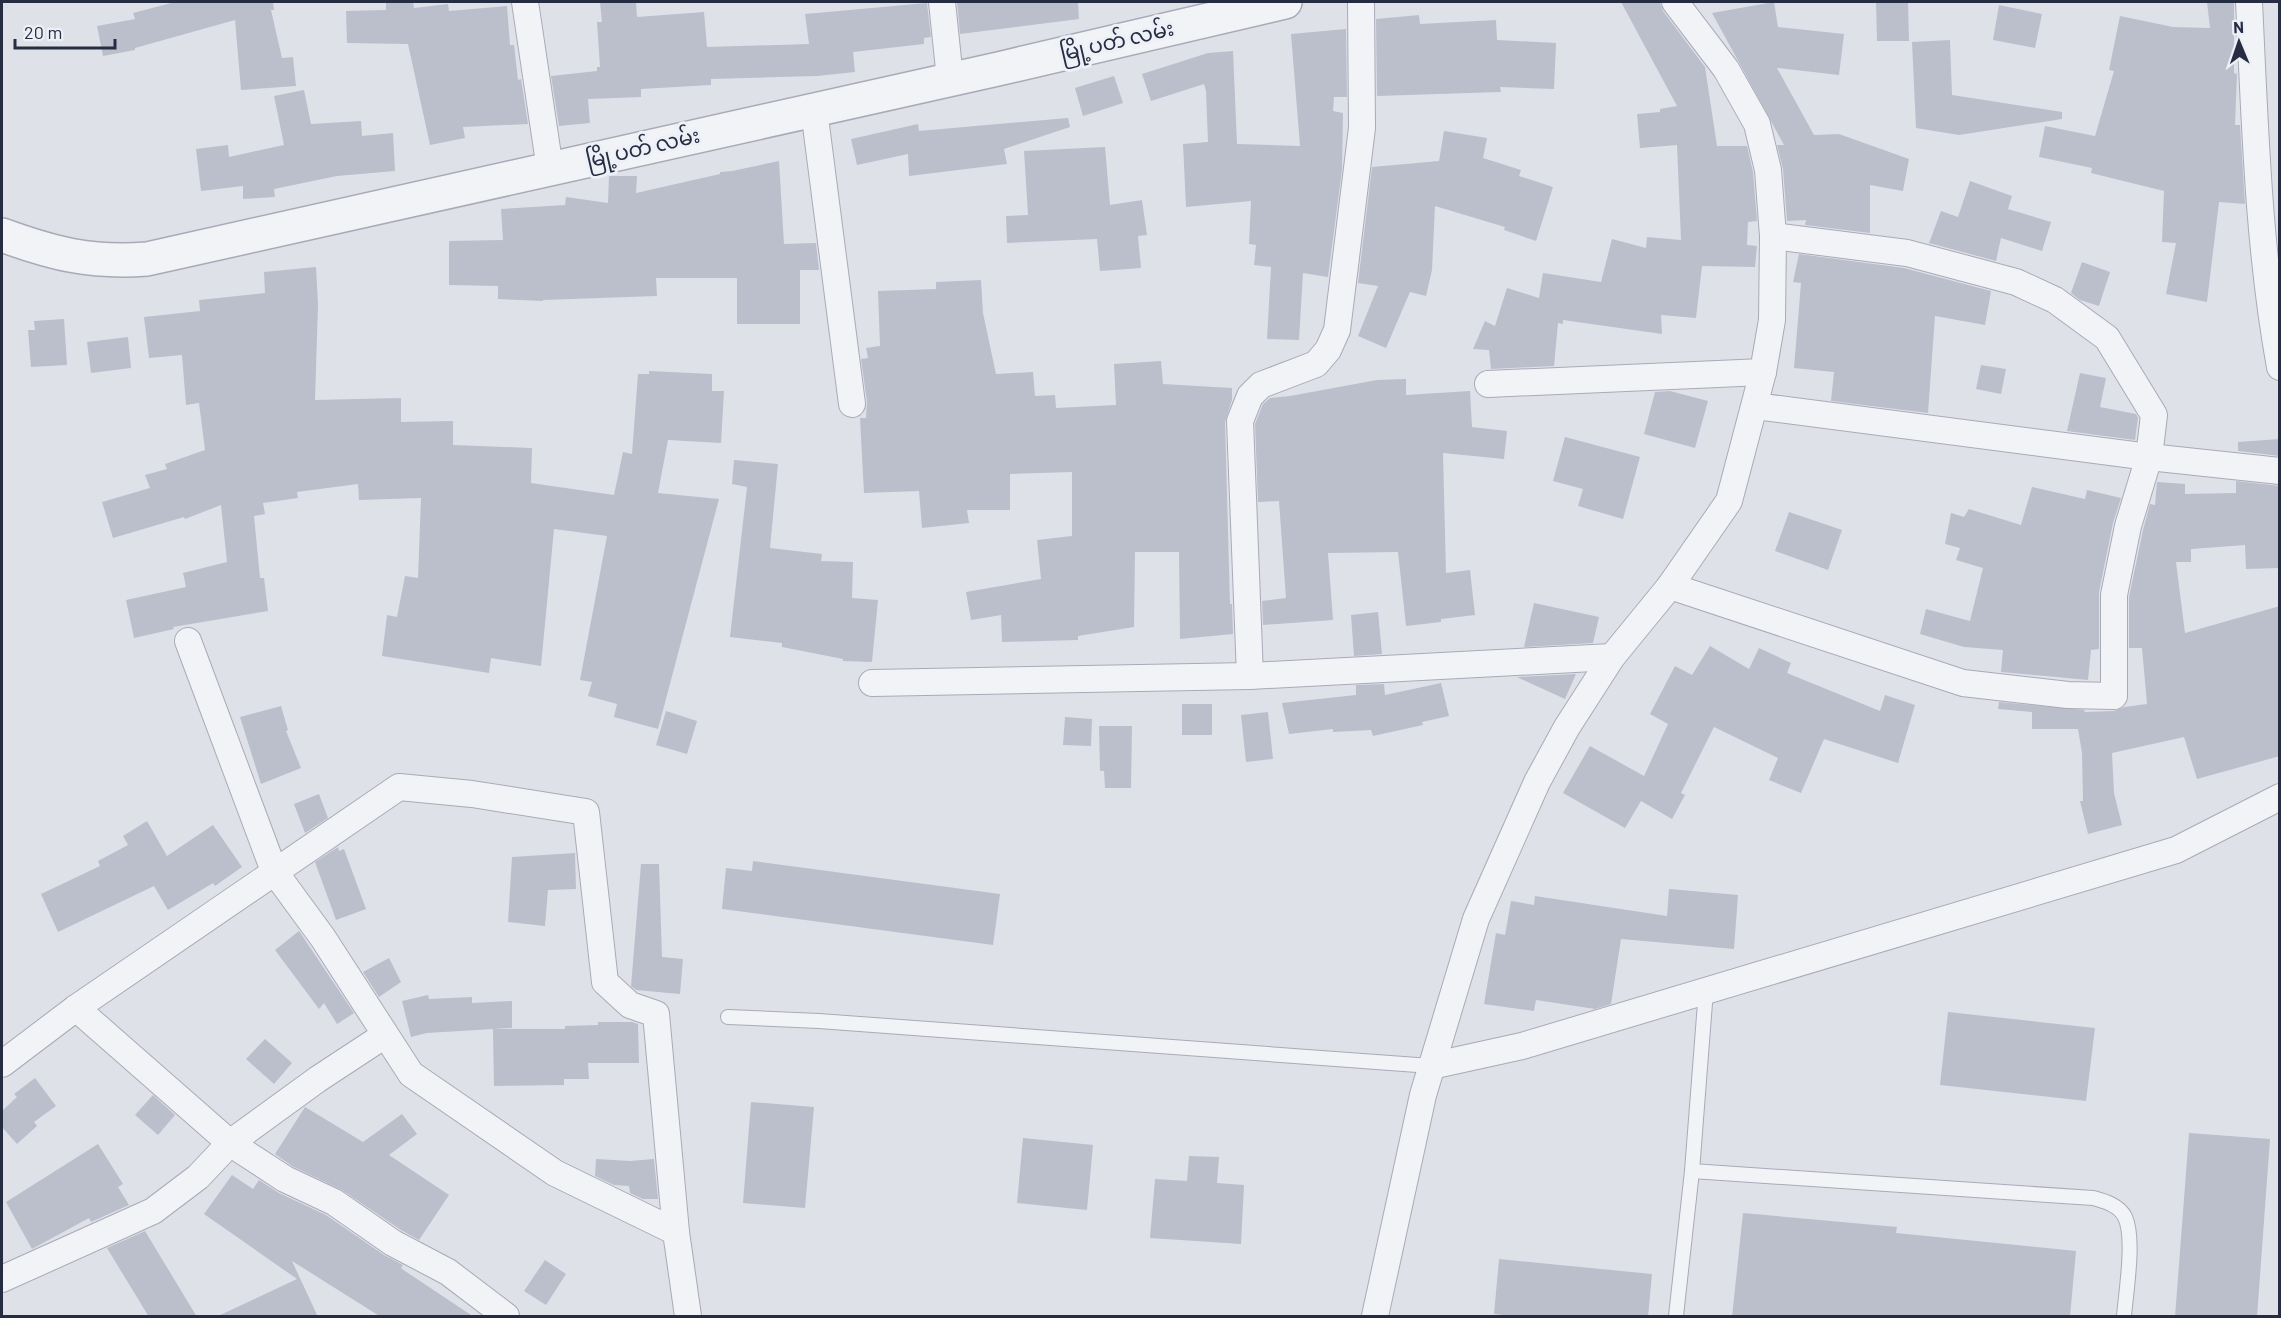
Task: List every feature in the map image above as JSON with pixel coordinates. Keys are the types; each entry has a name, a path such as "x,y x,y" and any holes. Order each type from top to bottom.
{"street":[{"path":"525,2 550,169"},
{"path":"942,2 950,79"},
{"name":"မြို့ပတ် လမ်း","path":"2,235 48,251 81,258 117,261 147,259 1285,2"},
{"path":"1250,676 1240,422 1250,396 1261,385 1316,364 1328,350 1337,330 1362,128 1361,2"},
{"path":"1376,1317 1423,1095 1476,919 1537,782 1567,727 1612,657 1670,586 1729,501 1763,372 1772,320 1773,236 1768,170 1757,124 1726,69 1674,2"},
{"path":"2249,2 2260,208 2269,309 2280,367"},
{"path":"814,110 852,404"},
{"path":"1670,586 1963,683 2068,695 2114,696 2114,595 2128,526 2149,457 2154,415 2107,338 2055,300 2016,282 1907,253 1773,236"},
{"path":"1488,384 1763,372"},
{"path":"1755,406 2149,457 2280,471"},
{"path":"188,641 274,871 323,938 411,1074 555,1173 676,1232"},
{"path":"872,683 1250,676 1612,657"},
{"path":"2,1064 76,1008 399,787 472,794 586,812 605,982 630,1005 656,1014 676,1232 688,1317"},
{"path":"1431,1066 1522,1046 2175,850 2280,797"},
{"path":"76,1008 230,1143 285,1179 334,1202 393,1243 448,1272 506,1317"},
{"path":"2,1279 153,1211 198,1177 230,1143 318,1079 385,1035"}],"lane":[{"path":"1676,1317 1692,1171 1706,990"},
{"path":"728,1017 819,1021 1431,1066"},
{"path":"1692,1171 2093,1198 2112,1204 2124,1215 2129,1237 2124,1317"}],"building":[{"path":"175,2 273,2 274,10 271,10 282,58 293,57 296,86 241,90 235,20 135,48 135,50 103,56 97,26 135,19 133,13"},
{"path":"386,2 413,2 414,8 448,4 449,11 507,6 510,45 514,45 518,80 521,79 528,124 463,127 465,138 430,145 408,44 347,43 346,11 386,10"},
{"path":"600,2 636,2 637,17 704,12 707,47 809,44 805,14 927,3 931,37 924,38 924,44 853,52 855,72 817,76 711,79 711,85 641,89 641,97 588,99 590,123 559,126 551,76 597,71 597,67 600,67 597,22 602,22"},
{"path":"957,2 1078,2 1079,19 960,34"},
{"path":"1621,2 1660,2 1663,11 1705,67 1717,146 1747,146 1753,172 1757,221 1748,222 1747,245 1757,246 1755,267 1702,266 1696,318 1661,315 1662,334 1563,320 1563,324 1558,323 1554,366 1491,369 1489,350 1473,349 1485,321 1495,326 1507,288 1539,298 1543,273 1601,282 1612,239 1646,248 1647,237 1681,240 1677,145 1640,148 1637,114 1660,112 1660,109 1677,106"},
{"path":"1774,2 1778,27 1844,34 1839,75 1777,68 1814,135 1839,134 1909,159 1903,191 1870,185 1870,233 1805,225 1806,220 1787,221 1783,169 1777,145 1784,145 1712,13"},
{"path":"1876,2 1908,2 1909,41 1877,41"},
{"path":"2207,2 2234,2 2234,73 2237,74 2235,125 2240,125 2245,204 2219,202 2207,302 2166,294 2176,243 2162,242 2164,191 2091,173 2092,168 2039,157 2045,126 2095,136 2114,71 2109,70 2120,16 2173,27 2210,28"},
{"path":"1999,5 2042,14 2035,48 1993,40"},
{"path":"1419,15 1420,24 1496,20 1497,40 1556,43 1554,89 1500,87 1501,92 1377,96 1376,19"},
{"path":"1346,29 1347,97 1334,97 1333,111 1343,113 1342,170 1328,277 1303,273 1299,340 1267,339 1271,267 1254,265 1256,245 1249,244 1251,201 1186,207 1183,144 1208,142 1204,84 1151,101 1142,74 1208,53 1233,51 1237,144 1300,146 1291,34"},
{"path":"1950,40 1952,95 2062,112 2062,119 1959,135 1916,128 1912,42"},
{"path":"1114,76 1123,103 1083,116 1075,88"},
{"path":"304,90 311,124 361,121 362,136 393,133 395,171 337,176 274,189 275,197 243,199 243,186 201,191 196,149 228,145 229,157 284,145 274,96"},
{"path":"1068,118 1070,127 1004,149 1007,164 909,176 908,154 857,165 851,139 918,124 919,131"},
{"path":"1444,131 1487,138 1483,158 1521,170 1519,176 1553,187 1536,241 1504,230 1505,227 1435,206 1432,270 1426,296 1410,292 1386,348 1358,336 1378,286 1358,283 1372,167 1439,161"},
{"path":"1105,147 1110,205 1142,200 1147,235 1138,236 1141,268 1100,271 1097,239 1007,243 1006,216 1028,215 1024,151"},
{"path":"779,161 784,244 816,243 819,270 800,270 800,324 737,324 737,278 656,278 657,296 543,301 498,299 498,286 449,285 449,241 503,240 501,209 565,205 566,197 608,203 609,176 637,176 636,193 720,174 720,172"},
{"path":"1970,181 2012,196 2008,209 2051,222 2042,251 2001,238 1996,261 1929,243 1941,211 1958,217"},
{"path":"1799,254 1904,268 1991,291 1985,325 1935,316 1928,413 1831,401 1834,372 1794,368 1801,283 1793,282"},
{"path":"2082,262 2110,272 2099,306 2080,300 2071,293"},
{"path":"316,267 318,305 315,400 401,398 401,422 453,421 453,445 532,448 531,483 614,495 623,452 632,454 638,374 649,374 649,371 712,374 712,391 724,391 721,443 668,440 658,493 719,499 658,729 614,717 617,704 588,696 592,682 580,680 607,536 554,529 541,666 491,658 489,673 382,656 387,615 397,617 405,576 418,578 421,498 359,500 358,484 297,492 298,498 263,503 265,514 254,516 260,578 264,578 268,611 173,627 174,629 134,638 126,600 186,587 183,573 227,562 221,505 185,519 184,517 113,538 102,502 150,488 145,475 167,469 165,464 205,450 199,403 186,405 182,355 149,358 144,317 200,311 199,300 265,293 264,272"},
{"path":"981,280 983,313 996,374 1033,372 1035,396 1055,395 1056,408 1116,405 1114,364 1161,361 1163,384 1232,388 1232,400 1225,422 1230,604 1232,604 1233,634 1180,639 1179,552 1135,552 1134,627 1078,636 1078,640 1002,642 1001,615 971,620 966,592 1041,579 1037,540 1072,536 1072,472 1010,474 1010,510 967,510 969,523 922,528 919,491 864,493 860,418 866,418 867,402 861,359 868,358 866,348 880,346 878,291 936,289 936,282"},
{"path":"64,319 67,365 31,367 28,330 35,330 34,321"},
{"path":"128,337 131,368 91,373 87,342"},
{"path":"1981,365 2006,369 2001,394 1976,389"},
{"path":"2080,373 2106,378 2100,407 2136,414 2138,418 2135,440 2067,431"},
{"path":"1406,379 1406,395 1470,391 1472,427 1507,431 1504,459 1443,453 1446,573 1470,570 1475,615 1406,626 1398,552 1328,553 1333,620 1263,625 1262,601 1286,598 1279,501 1258,502 1255,424 1263,404 1270,398 1377,380"},
{"path":"1670,391 1708,401 1695,448 1644,434 1655,392"},
{"path":"1565,437 1640,457 1623,519 1578,506 1583,489 1553,481"},
{"path":"2280,439 2280,456 2238,451 2238,442"},
{"path":"734,460 778,464 770,548 822,554 821,561 853,562 852,598 878,600 872,662 843,661 843,659 782,647 782,643 730,637 747,487 732,484"},
{"path":"2236,481 2280,486 2280,568 2246,569 2245,545 2191,549 2191,562 2176,562 2185,633 2280,606 2280,756 2197,779 2184,737 2112,753 2114,793 2122,825 2088,834 2080,801 2083,801 2082,753 2078,729 2032,729 2032,712 1998,709 1999,702 2085,710 2084,712 2114,711 2124,707 2147,704 2142,648 2129,648 2129,597 2150,504 2155,505 2157,482 2185,484 2185,494 2236,493"},
{"path":"2032,487 2085,499 2087,490 2121,498 2113,523 2099,592 2099,649 2091,650 2088,680 2001,672 2003,650 1964,647 1920,634 1926,609 1970,621 1983,568 1956,560 1960,548 1945,544 1951,513 1964,517 1969,509 2021,525"},
{"path":"1789,512 1842,530 1828,570 1775,551"},
{"path":"1534,603 1599,617 1593,643 1524,647"},
{"path":"1378,612 1382,654 1354,656 1351,615"},
{"path":"1710,646 1749,669 1759,648 1791,663 1787,673 1880,711 1885,695 1915,705 1898,763 1824,739 1801,793 1769,780 1778,758 1714,727 1681,793 1685,795 1672,819 1641,801 1625,828 1563,793 1590,746 1644,776 1668,724 1650,714 1675,666 1692,675"},
{"path":"1576,674 1565,699 1517,677"},
{"path":"1441,683 1449,716 1422,722 1423,725 1373,736 1371,730 1333,732 1333,729 1289,734 1282,703 1356,695 1356,685 1384,684 1385,695"},
{"path":"1182,704 1212,704 1212,735 1182,735"},
{"path":"281,706 288,730 286,731 301,768 261,784 240,717"},
{"path":"666,711 697,721 687,754 656,745"},
{"path":"1268,712 1273,759 1246,762 1241,715"},
{"path":"1065,717 1092,719 1091,746 1063,745"},
{"path":"1099,726 1132,726 1131,788 1105,788 1104,771 1100,771"},
{"path":"319,794 328,818 305,833 294,804"},
{"path":"147,821 167,856 213,825 242,867 215,886 213,883 168,910 154,886 58,932 41,894 100,866 98,861 128,845 123,836"},
{"path":"338,847 339,851 344,849 366,909 336,920 315,862"},
{"path":"575,853 576,889 548,890 545,926 508,922 512,857"},
{"path":"753,861 1000,894 993,945 722,909 726,868 752,871"},
{"path":"641,864 659,864 662,957 683,959 680,994 636,990 631,986"},
{"path":"1669,889 1738,895 1734,949 1621,939 1611,1004 1595,1009 1536,1000 1534,1011 1484,1004 1496,933 1505,935 1511,901 1534,905 1535,896 1667,916"},
{"path":"299,931 354,1013 337,1024 324,1003 319,1009 275,950"},
{"path":"389,958 401,982 379,997 363,972"},
{"path":"428,995 429,999 472,997 472,1003 512,1001 512,1028 427,1033 411,1037 402,1001"},
{"path":"1948,1012 2095,1028 2086,1101 1940,1085"},
{"path":"598,1022 638,1024 639,1063 588,1063 589,1079 564,1079 564,1085 494,1086 493,1029 565,1029 565,1026 598,1025"},
{"path":"265,1039 292,1063 274,1084 246,1059"},
{"path":"35,1078 56,1106 34,1122 37,1126 17,1144 2,1127 2,1111 17,1097 14,1094"},
{"path":"153,1095 175,1115 158,1135 135,1115"},
{"path":"751,1102 814,1107 805,1208 743,1203"},
{"path":"305,1107 363,1142 402,1114 417,1134 389,1155 449,1195 419,1240 342,1190 292,1166 275,1154"},
{"path":"2189,1133 2270,1139 2257,1317 2175,1317"},
{"path":"1023,1138 1093,1145 1087,1210 1017,1203"},
{"path":"98,1144 123,1184 118,1187 129,1205 91,1222 89,1218 32,1249 6,1202"},
{"path":"1189,1156 1219,1157 1217,1183 1244,1185 1241,1244 1150,1238 1155,1179 1187,1181"},
{"path":"596,1159 630,1161 654,1159 658,1199 643,1199 630,1193 629,1186 614,1185 595,1176"},
{"path":"232,1175 253,1189 259,1180 279,1193 326,1215 384,1255 403,1265 401,1268 405,1271 474,1317 381,1317 292,1261 318,1317 216,1317 297,1279 204,1214"},
{"path":"1743,1213 1897,1227 1896,1233 2076,1251 2070,1317 1732,1317"},
{"path":"145,1231 197,1317 149,1317 107,1248"},
{"path":"1499,1259 1652,1274 1648,1317 1522,1317 1494,1314"},
{"path":"545,1260 566,1274 546,1305 524,1291"}]}
